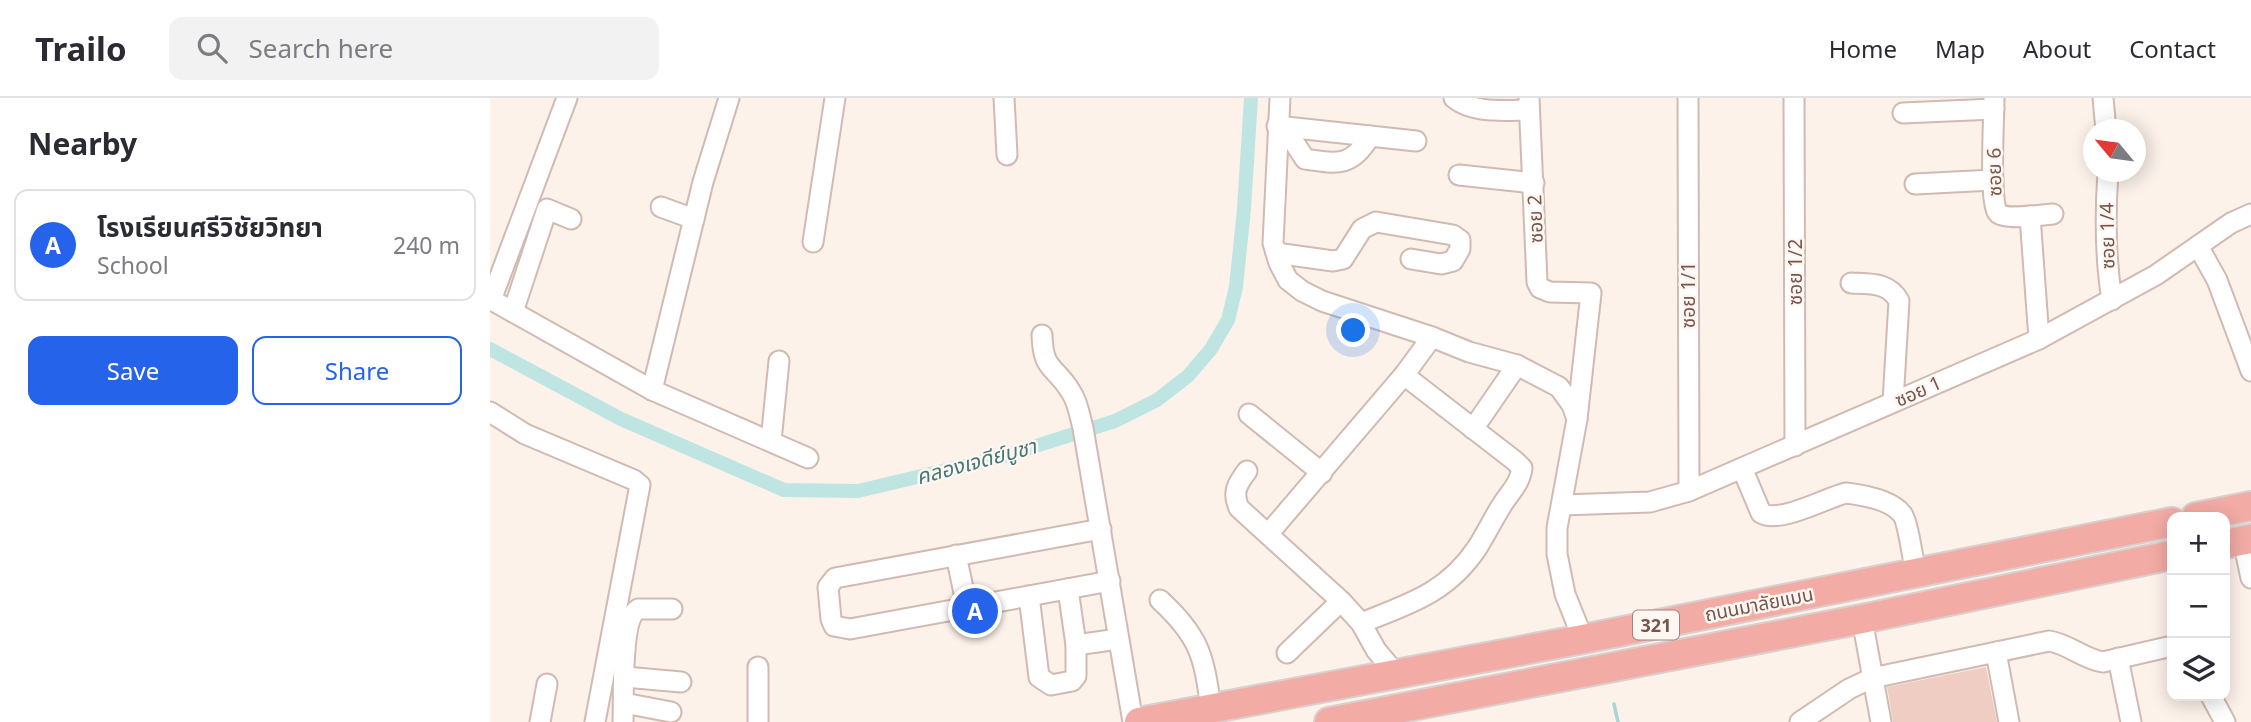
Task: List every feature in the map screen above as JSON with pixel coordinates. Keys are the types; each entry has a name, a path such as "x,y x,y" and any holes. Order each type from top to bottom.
{"highway":[{"path":"2221,512 2251,506"},
{"name":"ถนนมาลัยแมน","path":"1139,722 1583,639 2167,523"},
{"name":"ถนนมาลัยแมน","path":"1329,722 1366,719 2167,556"}],"street":[{"path":"567,98 491,300 652,390 808,458"},
{"path":"652,390 703,182 729,98"},
{"path":"813,242 835,98"},
{"path":"1004,98 1007,155"},
{"path":"1280,98 1272,222 1273,243 1288,279 1302,292 1322,301 1469,352 1517,365 1559,387 1572,405 1577,419 1557,528 1557,554 1565,594 1583,639"},
{"path":"1454,98 1460,103 1475,107 1529,104"},
{"name":"ซอย 1/1","path":"1688,98 1689,491"},
{"name":"ซอย 1/2","path":"1794,98 1795,446"},
{"path":"2103,98 2105,119"},
{"path":"1903,113 1994,103"},
{"name":"ซอย 6","path":"1994,103 1995,208 2005,217 2053,214"},
{"name":"ซอย 2","path":"1529,104 1537,282 1539,288 1550,292 1591,293 1577,419"},
{"path":"1280,126 1416,141"},
{"path":"1280,126 1305,159"},
{"path":"1275,175 1305,159 1329,162 1348,160 1360,152 1370,136"},
{"path":"1459,174 1534,183"},
{"path":"1915,184 1993,180"},
{"name":"ซอย 1/4","path":"2108,182 2106,262 2112,300"},
{"path":"513,312 539,206 571,219"},
{"path":"661,208 694,219"},
{"name":"ซอย 1","path":"1562,505 1650,502 1689,491 2039,339 2156,275 2231,223 2251,214"},
{"path":"2030,216 2039,339"},
{"path":"1276,253 1333,261 1343,259 1362,229 1376,222 1453,235 1460,240 1460,249 1453,261 1441,264 1411,259"},
{"path":"2198,246 2217,280 2251,371"},
{"path":"1851,283 1883,286 1891,290 1899,301 1894,402"},
{"path":"1042,335 1042,351 1046,363 1073,394 1081,419 1133,722"},
{"path":"1269,533 1404,375 1432,337"},
{"path":"771,441 779,361"},
{"path":"1473,429 1517,365"},
{"path":"1361,623 1437,590 1451,579 1477,548 1520,480 1522,468 1404,375"},
{"path":"490,412 525,434 634,480 640,485 595,722"},
{"path":"1249,415 1322,473"},
{"path":"1742,468 1761,513 1768,517 1846,493 1892,506 1904,515 1916,573"},
{"path":"1247,471 1239,482 1235,499 1239,508 1341,601 1361,623 1395,674"},
{"path":"1101,529 835,578 828,587 831,619 834,626 850,629 1110,581"},
{"path":"2240,541 2251,579"},
{"path":"956,555 967,607"},
{"path":"1029,596 1039,677 1051,685 1076,678 1076,645 1068,589"},
{"path":"1160,600 1190,631 1205,665 1211,709"},
{"path":"1287,653 1341,601"},
{"path":"671,712 623,712 627,630 633,612 638,609 672,609"},
{"path":"1862,619 1881,722"},
{"path":"1076,645 1118,639"},
{"path":"1800,722 1849,689 1872,678 2049,641 2060,643 2093,660 2103,662 2167,647"},
{"path":"1996,652 2009,722"},
{"path":"2118,658 2131,722"},
{"path":"758,667 758,722"},
{"path":"625,677 681,682"},
{"path":"540,722 547,684"},
{"path":"2214,701 2225,722"}],"building":[{"path":"1986,667 1997,722 1893,722 1887,687"}],"waterway":[{"name":"คลองเจดีย์บูชา","path":"490,349 621,419 784,490 858,491 1001,457 1115,421 1157,400 1188,376 1211,349 1228,320 1236,287 1251,98"},
{"path":"1614,704 1618,722"}],"place":[{"name":"โรงเรียนศรีวิชัยวิทยา","path":"975,611"}]}
